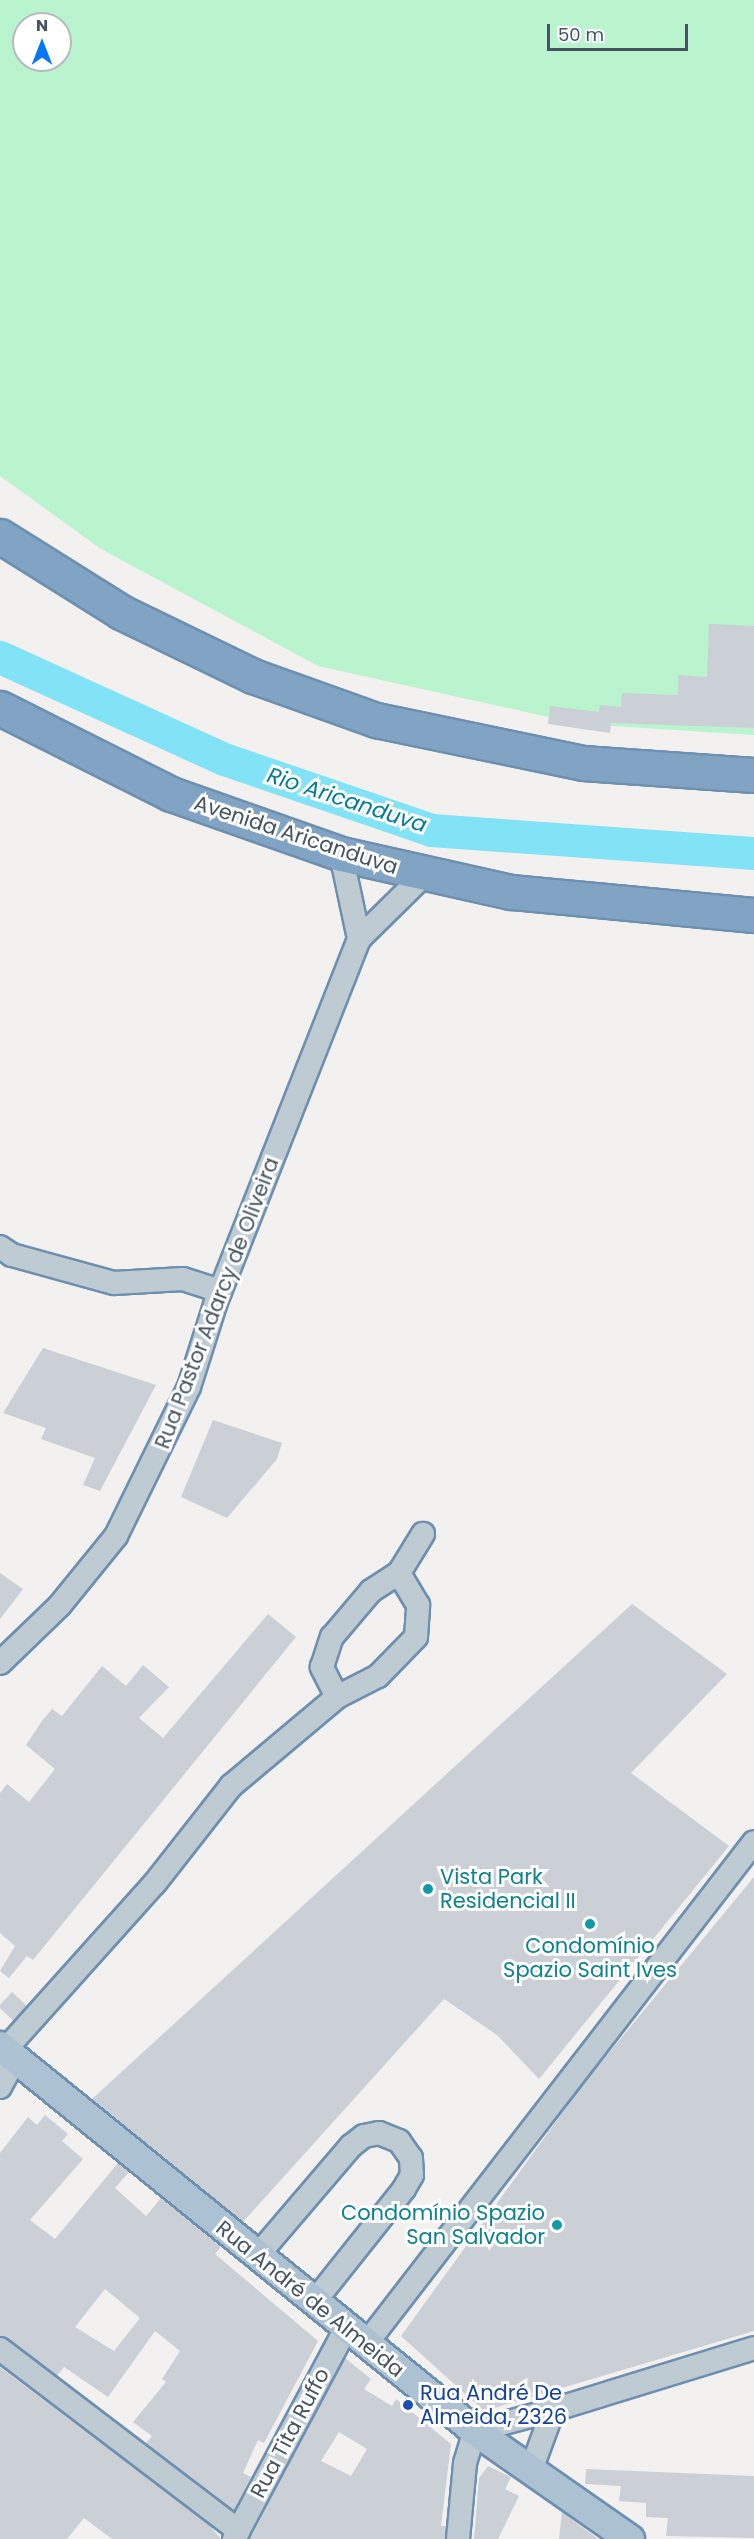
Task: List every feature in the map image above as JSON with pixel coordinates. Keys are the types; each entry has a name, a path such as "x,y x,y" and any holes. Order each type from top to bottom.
{"highway":[{"path":"0,536 121,612 253,676 376,720 583,763 754,775"},
{"name":"Avenida Aricanduva","path":"0,708 171,794 340,854 424,875 619,905 754,915"}],"main road":[{"name":"Rua André de Almeida","path":"6,2052 475,2431 630,2539"}],"street":[{"path":"340,854 359,939"},
{"name":"Rua Pastor Adarcy de Oliveira","path":"0,1663 60,1605 116,1536 189,1387 220,1291 359,939 424,875"},
{"path":"0,1247 12,1255 114,1283 183,1279 220,1291"},
{"path":"337,1697 322,1667 332,1636 371,1592 399,1573 423,1534"},
{"path":"0,2087 6,2052 155,1883 231,1785 337,1697 378,1676 416,1637 418,1605 399,1573"},
{"name":"Rua Tita Ruffo","path":"236,2535 356,2336 754,1842"},
{"path":"257,2256 351,2146 379,2133 399,2141 411,2158 412,2175 404,2189 314,2302"},
{"path":"458,2539 465,2463 475,2431 553,2410 754,2348"},
{"path":"0,2349 236,2535"},
{"path":"531,2470 553,2410"}],"green space":[{"path":"0,0 754,0 754,735 580,724 318,666 101,549 0,476"}],"building":[{"path":"709,624 754,626 754,728 611,723 610,733 548,724 550,706 599,712 600,705 621,707 622,693 678,695 678,675 707,677"},
{"path":"43,1348 156,1385 100,1491 83,1485 95,1458 41,1439 46,1428 3,1413"},
{"path":"213,1420 282,1443 277,1459 227,1518 181,1497"},
{"path":"0,1573 23,1589 0,1619"},
{"name":"Vista Park Residencial II","path":"632,1604 727,1674 631,1773 729,1846 539,2079 497,2035 444,1999 243,2222 92,2099"},
{"path":"268,1614 296,1637 33,1960 27,1956 9,1978 0,1971 15,1946 0,1933 0,1793 7,1784 29,1802 55,1769 26,1745 42,1721 52,1709 62,1716 102,1666 126,1686 143,1665 169,1687 139,1718 163,1738"},
{"path":"754,1877 754,2331 484,2411 401,2336 584,2083"},
{"path":"12,1992 27,2006 14,2021 0,2008 0,2005"},
{"path":"45,2115 68,2134 62,2141 83,2159 30,2220 55,2239 118,2163 129,2172 115,2188 146,2216 161,2198 221,2247 215,2254 318,2341 264,2443 258,2440 243,2473 251,2477 234,2510 146,2443 152,2436 133,2422 166,2382 162,2379 180,2351 155,2331 108,2397 64,2367 57,2376 0,2336 0,2153 28,2117 37,2125","holes":["105,2289 140,2318 114,2351 75,2327"]},
{"path":"345,2358 371,2379 364,2389 392,2406 396,2399 451,2444 441,2526 446,2526 445,2539 250,2539","holes":["339,2432 367,2449 351,2476 321,2461"]},
{"path":"0,2367 209,2525 221,2539 112,2539 84,2518 67,2539 0,2539"},
{"path":"488,2466 511,2477 505,2489 519,2496 498,2539 474,2539 479,2478"},
{"path":"586,2469 754,2476 754,2538 666,2536 668,2518 646,2517 646,2503 619,2501 621,2486 585,2484"},
{"path":"562,2512 575,2522 598,2539 559,2539"}],"waterway":[{"name":"Rio Aricanduva","path":"0,657 224,759 431,830 754,853"}],"place":[{"name":"Vista Park Residencial II","path":"428,1889"},
{"name":"Condomínio Spazio Saint Ives","path":"590,1924"},
{"name":"Condomínio Spazio San Salvador","path":"557,2225"},
{"name":"Rua André De Almeida, 2326","path":"408,2405"}]}
